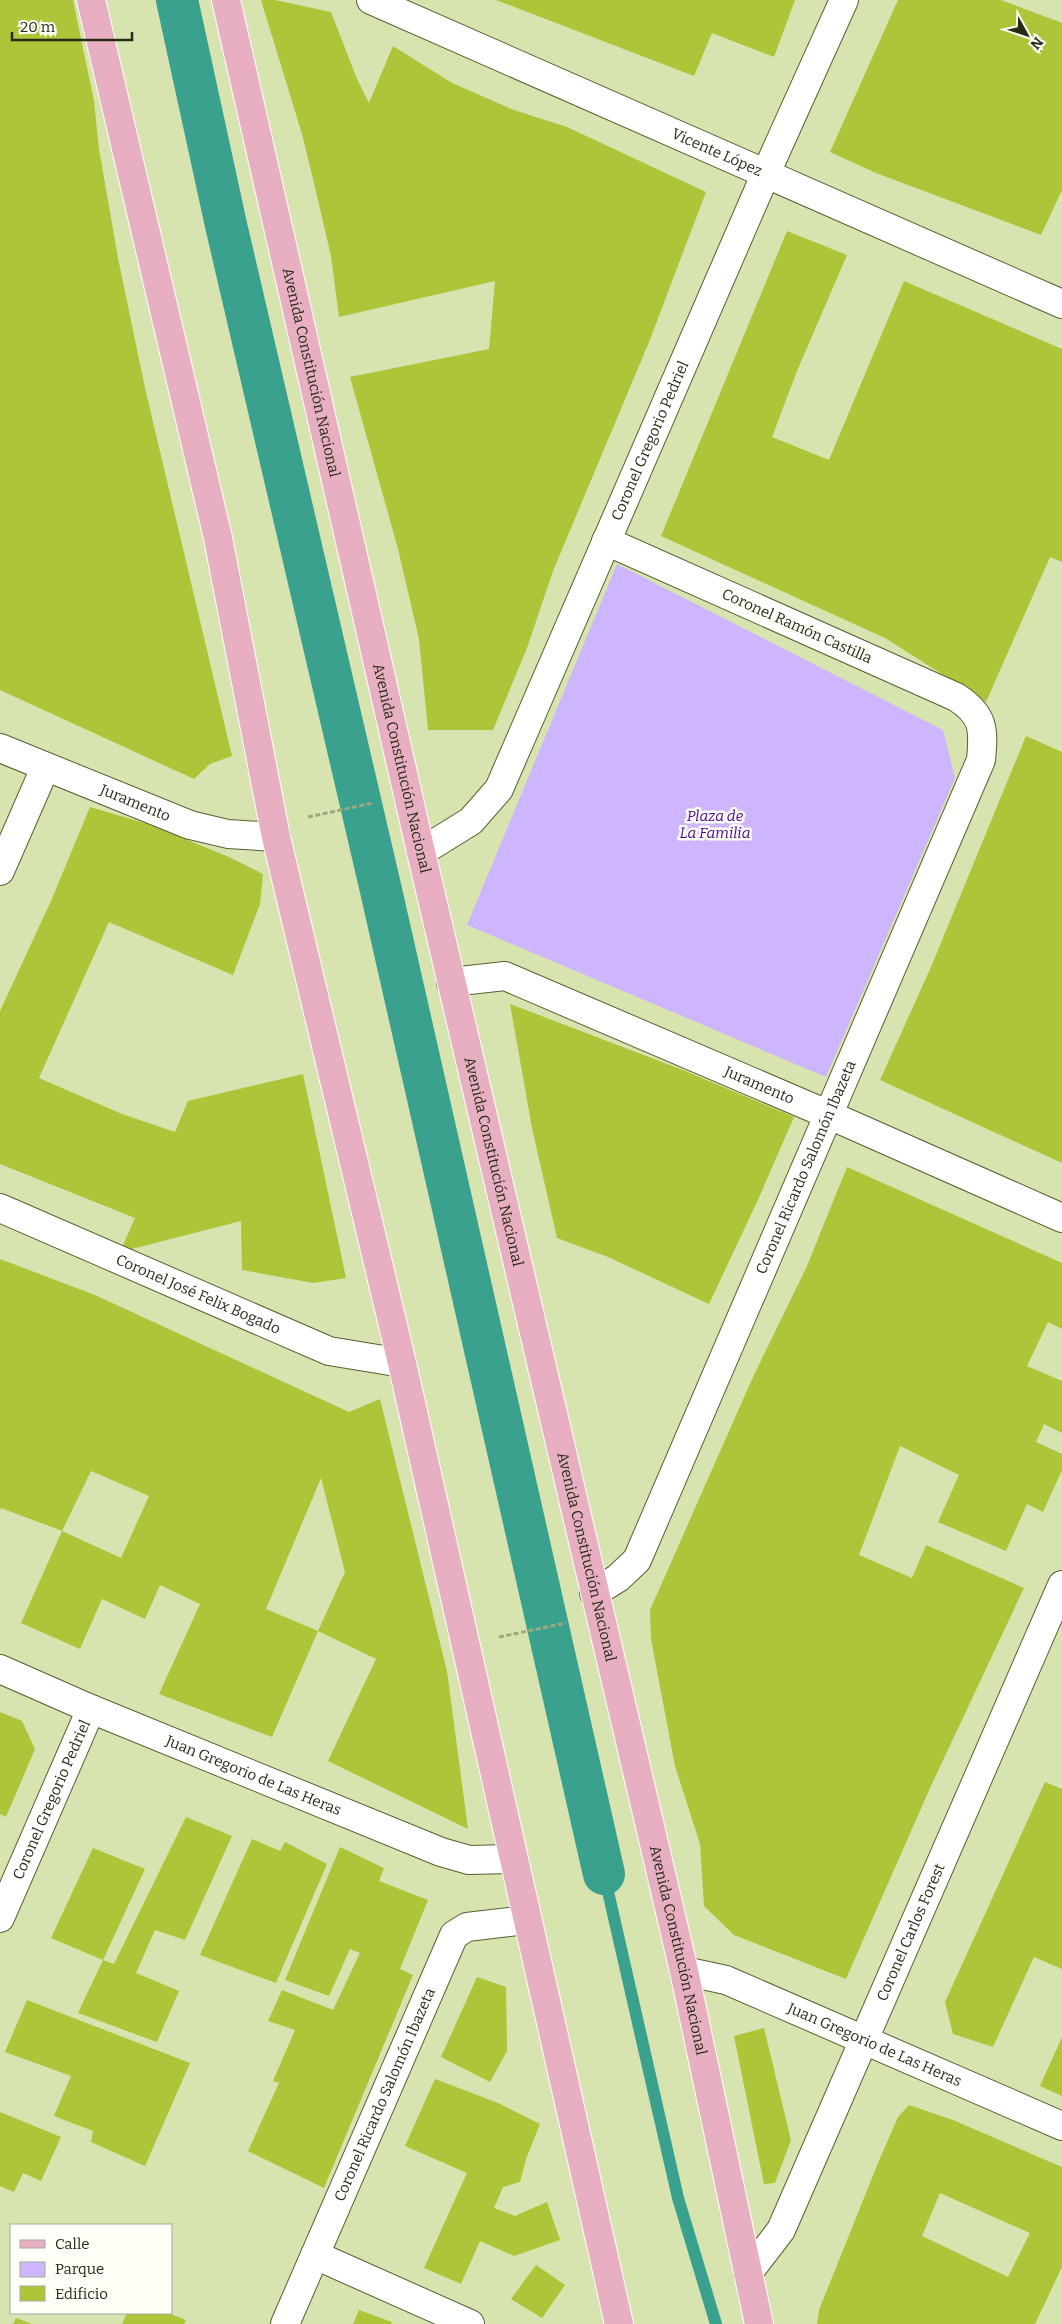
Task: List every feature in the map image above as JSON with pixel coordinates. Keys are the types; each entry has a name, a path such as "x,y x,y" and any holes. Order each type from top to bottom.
{"main road":[{"path":"91,0 218,538 275,831 402,1363 512,1858 619,2324"},
{"name":"Avenida Constitución Nacional","path":"226,0 451,982 684,1972 759,2324"}],"street":[{"name":"Coronel Gregorio Pedriel","path":"421,852 471,821 499,789 766,173 844,0"},
{"name":"Vicente López","path":"378,1 1062,304"},
{"name":"Coronel Ramón Castilla","path":"606,541 956,697 972,707 980,721"},
{"name":"Coronel Ricardo Salomón Ibazeta","path":"594,1592 618,1578 637,1560 827,1114 981,760 983,738 980,721"},
{"name":"Juramento","path":"0,748 45,768 190,825 228,834 275,831"},
{"path":"0,871 45,768"},
{"name":"Juramento","path":"451,982 505,976 827,1114 1062,1218"},
{"name":"Coronel José Felix Bogado","path":"0,1208 329,1351 402,1363"},
{"name":"Coronel Carlos Forest","path":"748,2274 781,2230 1062,1585"},
{"name":"Juan Gregorio de Las Heras","path":"0,1669 91,1709 441,1852 470,1860 512,1858"},
{"name":"Coronel Gregorio Pedriel","path":"0,1918 91,1709"},
{"name":"Coronel Ricardo Salomón Ibazeta","path":"285,2324 454,1934 467,1927 526,1920"},
{"name":"Juan Gregorio de Las Heras","path":"684,1972 726,1980 1062,2126"},
{"path":"315,2255 470,2324"}],"path":[{"path":"275,831 408,796"},
{"path":"493,1639 570,1622"}],"green space":[{"name":"Plaza de La Familia","path":"617,564 943,730 955,778 826,1077 467,925"}],"building":[{"path":"0,0 73,0 94,101 99,149 118,258 145,388 232,756 210,764 194,779 0,690"},
{"path":"261,0 275,0 331,12 357,79 369,103 393,46 452,83 514,110 567,127 706,192 649,342 553,571 527,648 493,730 428,730 419,639 398,549 350,377 489,349 495,281 339,317 331,256 302,134"},
{"path":"496,0 795,0 774,57 712,33 694,76"},
{"path":"898,0 1001,0 1062,23 1062,190 1041,235 876,173 830,152"},
{"path":"787,231 847,255 797,371 772,437 829,460 904,281 1062,349 1062,562 1050,557 986,702 885,638 661,536"},
{"path":"1026,736 1062,752 1062,1163 880,1080 931,967"},
{"path":"90,807 148,824 229,857 263,874 260,904 233,975 109,922 39,1078 122,1114 175,1132 188,1101 303,1074 346,1278 313,1283 242,1270 241,1221 120,1252 135,1218 0,1164 0,1011 51,901"},
{"path":"510,1004 683,1070 794,1117 709,1304 608,1257 557,1238 532,1128"},
{"path":"847,1167 1062,1263 1062,1329 1048,1322 1027,1366 1062,1381 1062,1433 1044,1424 1036,1442 1062,1454 1062,1470 1043,1512 1027,1504 1006,1551 938,1522 959,1475 900,1446 859,1555 912,1578 926,1545 1024,1588 930,1788 846,1979 734,1935 704,1906 700,1844 675,1766 651,1639 650,1610 753,1377 807,1266"},
{"path":"0,1259 95,1295 349,1412 380,1399 447,1671 468,1829 328,1761 376,1659 318,1631 272,1737 159,1694 200,1604 160,1585 145,1619 102,1599 80,1649 21,1623 62,1531 1,1508 0,1511","holes":["91,1471 149,1496 121,1558 62,1531","321,1478 345,1572 318,1631 266,1609"]},
{"path":"0,1712 22,1721 35,1749 6,1817 0,1814"},
{"path":"1045,1782 1062,1789 1062,1969 1034,1957 993,2047 953,2034 945,2002"},
{"path":"186,1817 232,1836 185,1940 155,1930 136,1973 179,1991 157,2042 78,2013 103,1960 114,1964"},
{"path":"252,1839 280,1851 285,1842 327,1864 276,1983 200,1955"},
{"path":"340,1847 384,1868 379,1881 428,1900 400,1969 413,1975 324,2188 248,2151 279,2083 273,2081 295,2030 268,2021 282,1990 333,2010 360,1953 350,1949 329,1996 285,1980"},
{"path":"93,1848 145,1869 103,1960 51,1938"},
{"path":"477,1977 506,1987 507,2051 490,2082 441,2057"},
{"path":"27,2000 190,2063 145,2166 91,2142 93,2131 54,2116 71,2076 5,2052"},
{"path":"764,2028 791,2140 775,2183 764,2184 734,2036"},
{"path":"1062,2037 1062,2096 1040,2086"},
{"path":"435,2079 498,2103 540,2124 526,2159 520,2182 503,2187 494,2208 515,2216 547,2202 560,2240 514,2256 480,2241 461,2284 424,2268 467,2173 405,2146"},
{"path":"909,2105 953,2120 1062,2167 1062,2267 1035,2324 817,2324 819,2310 898,2117","holes":["940,2193 1030,2233 1008,2277 922,2236"]},
{"path":"0,2112 61,2137 41,2181 23,2173 14,2192 0,2186"},
{"path":"536,2265 565,2285 542,2318 511,2299"},
{"path":"359,2310 392,2322 391,2324 353,2324"},
{"path":"127,2314 171,2314 186,2320 184,2324 122,2324"},
{"path":"16,2318 32,2324 13,2324"}],"waterway":[{"path":"177,0 226,225 380,886 604,1874"},
{"path":"604,1874 678,2198 716,2324"}]}
